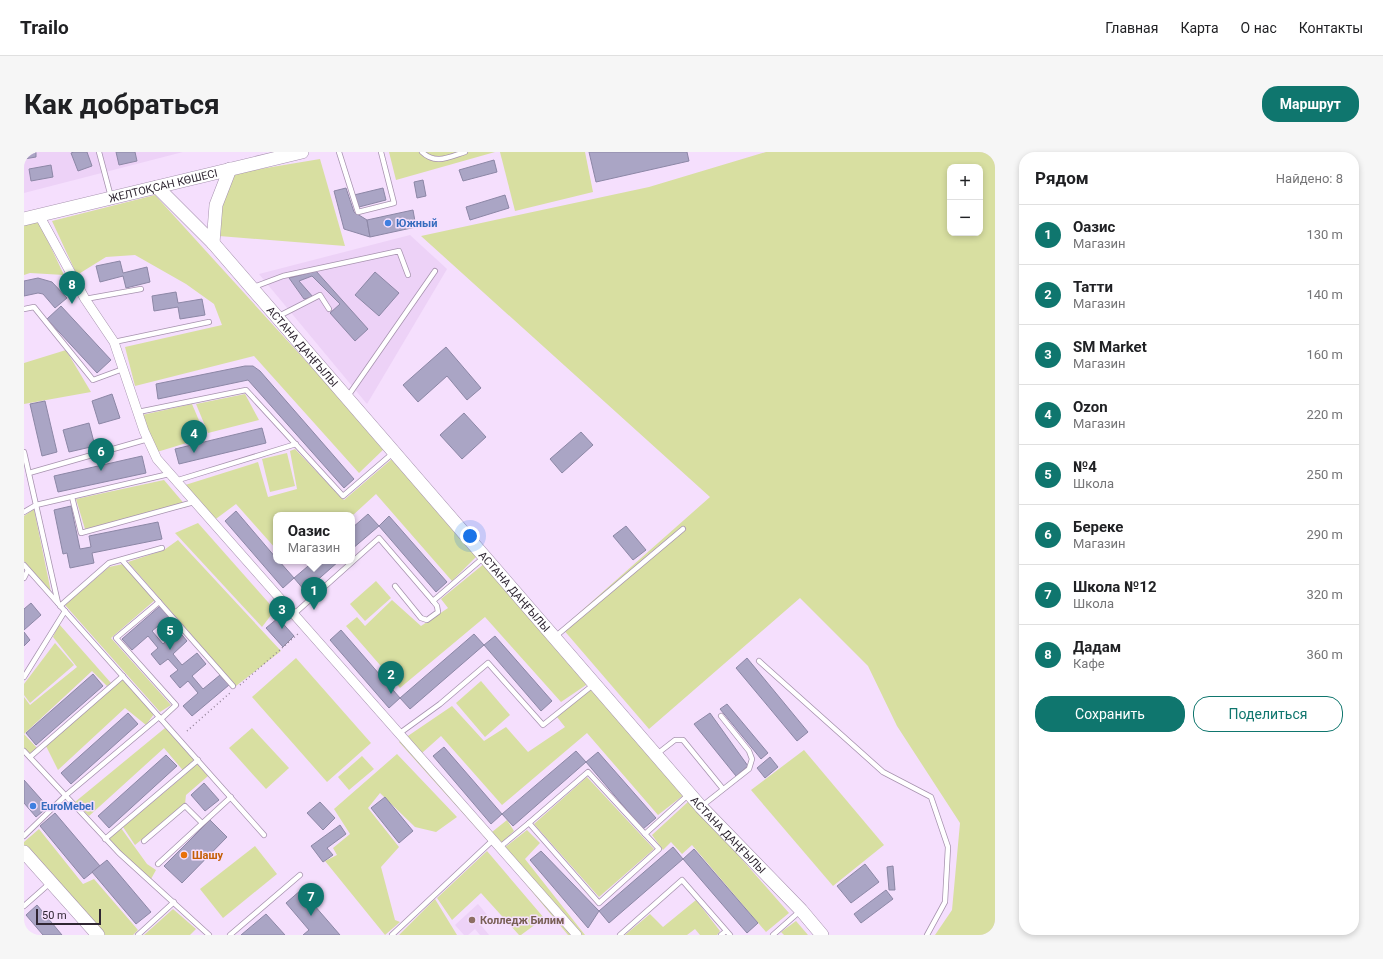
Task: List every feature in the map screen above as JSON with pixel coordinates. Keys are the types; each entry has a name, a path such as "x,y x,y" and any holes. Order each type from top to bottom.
{"street":[{"name":"ЖЕЛТОҚСАН КӨШЕСІ","path":"24,219 302,152"},
{"path":"213,243 216,205 230,169"},
{"name":"АСТАНА ДАҢҒЫЛЫ","path":"157,187 213,243 701,807 801,910 822,935"},
{"path":"39,215 85,299 114,342 138,412 157,459 577,935"},
{"path":"24,852 98,935"}],"lane":[{"path":"99,152 111,197"},
{"path":"339,152 358,212 394,203 381,152"},
{"path":"422,152 428,158 438,160 465,152"},
{"path":"252,288 283,276 399,251 408,275"},
{"path":"347,397 435,271"},
{"path":"85,299 141,289"},
{"path":"277,317 320,295 329,308"},
{"path":"24,309 34,307 93,380 123,370"},
{"path":"114,342 209,322"},
{"path":"138,412 246,390 343,496 394,452"},
{"path":"29,473 148,439"},
{"path":"24,512 36,505 172,477 296,444"},
{"path":"24,452 60,605"},
{"path":"72,497 82,533 196,502"},
{"path":"554,638 683,529"},
{"path":"355,559 379,538 437,606 438,612 427,620 421,618 395,586"},
{"path":"60,605 108,563 162,548"},
{"path":"433,601 485,557"},
{"path":"122,560 233,686"},
{"path":"294,614 350,564"},
{"path":"24,565 264,835"},
{"path":"24,578 28,570"},
{"path":"24,836 65,796 176,705 116,638 159,602"},
{"path":"24,677 65,611"},
{"path":"759,661 883,772 931,797 948,847 945,902 927,935"},
{"path":"400,733 440,704 488,662 543,726 594,684"},
{"path":"30,757 123,676"},
{"path":"701,807 749,769 752,759 749,751 721,716"},
{"path":"656,755 675,740 683,740 723,789"},
{"path":"24,751 119,853 210,935"},
{"path":"105,839 198,760"},
{"path":"500,847 588,772 659,849 599,903 529,823"},
{"path":"645,834 690,794"},
{"path":"158,864 231,797"},
{"path":"144,841 185,806 202,823"},
{"path":"392,935 493,840"},
{"path":"230,935 300,875"},
{"path":"620,935 682,880 730,935"},
{"path":"24,906 51,882"},
{"path":"138,935 174,902"},
{"path":"773,935 801,910"},
{"path":"721,935 726,930"},
{"path":"24,931 28,935"}],"path":[{"path":"187,730 306,627"}],"shaded area":[{"path":"24,152 183,152 24,193"},
{"path":"410,235 447,269 367,404 259,274"},
{"name":"Колледж Билим","path":"478,904 489,917 480,924 489,935 480,935 475,929 468,935 464,935 455,925"}],"green space":[{"path":"389,152 495,152 396,180"},
{"path":"500,152 585,152 593,192 515,211"},
{"path":"766,152 995,152 995,935 935,935 952,910 960,823 897,726 868,666 800,598 649,729 562,628 710,497 421,236 649,187"},
{"path":"320,159 345,246 219,236 220,205 231,174"},
{"path":"155,195 385,448 359,473 254,356 135,386 125,347 222,325 214,304 186,284 135,255 106,257 77,275 52,221"},
{"path":"38,220 64,275 30,273 24,275 24,224"},
{"path":"66,350 91,392 24,404 24,363"},
{"path":"245,394 259,420 208,433 196,404"},
{"path":"192,404 206,437 157,452 142,415"},
{"path":"295,449 344,500 393,458 478,555 452,581 376,494 355,513 355,512 273,512 273,546 236,504 209,524 182,486 258,462 268,497 297,489 290,451"},
{"path":"287,453 295,486 270,492 262,459"},
{"path":"164,480 187,507 85,529 76,499"},
{"path":"34,509 51,592 24,561 24,516"},
{"path":"198,523 275,610 262,627 175,533"},
{"path":"178,540 281,651 236,686 128,562 164,550"},
{"path":"485,563 589,683 561,702 485,617 400,688 346,626 357,617 365,626 392,600 421,626 448,608 441,599"},
{"path":"123,564 155,600 111,638 171,705 160,712 65,605 109,567"},
{"path":"376,581 391,598 365,621 350,604"},
{"path":"59,624 111,683 107,686 92,671 24,734 24,697 30,705 77,667 53,637"},
{"path":"55,643 74,665 30,703 24,695 24,684"},
{"path":"296,658 371,743 327,782 252,697"},
{"path":"123,679 154,714 146,725 125,708 58,770 46,746"},
{"path":"481,681 510,715 485,737 456,703"},
{"path":"593,688 685,794 658,815 587,733 502,805 441,736 422,753 492,832 507,820 514,831 495,849 399,742 452,706 484,741 506,727 528,752 565,727 557,717"},
{"path":"165,728 194,759 187,772 197,764 208,776 186,795 185,804 135,845 123,827 186,774 164,748 89,816 75,802"},
{"path":"252,728 289,768 266,789 229,748"},
{"path":"24,734 37,748 30,755 24,748"},
{"path":"804,750 884,845 833,886 751,790"},
{"path":"397,754 457,817 436,832 415,827 380,793 368,808 399,847 381,867 395,920 400,922 385,935 325,861 337,855 333,848 350,834 334,809"},
{"path":"362,756 374,769 349,790 338,777"},
{"path":"587,777 654,849 599,897 534,824"},
{"path":"690,800 789,913 766,932 692,845 682,854 671,842 663,850 652,835"},
{"path":"121,828 147,864 156,870 151,879 127,859 108,838"},
{"path":"39,829 83,884 94,879 138,930 133,935 101,935 24,849 24,842"},
{"path":"527,830 540,843 525,859 585,935 568,935 499,852"},
{"path":"255,846 277,874 223,918 200,889"},
{"path":"487,851 544,918 521,935 519,935 481,893 452,920 437,898"},
{"path":"435,899 457,935 399,935"},
{"path":"696,900 720,931 717,935 700,935 695,929 687,935 625,935 650,914 663,927"},
{"path":"173,909 196,929 190,935 144,935"},
{"path":"796,921 808,935 784,935 781,932"}],"building":[{"path":"24,152 36,152 36,157 24,159"},
{"path":"87,152 92,166 78,171 71,153"},
{"path":"116,152 135,152 137,161 119,165"},
{"path":"589,152 687,152 689,161 596,182"},
{"path":"494,160 497,172 463,181 459,170"},
{"path":"51,165 53,177 31,181 29,169"},
{"path":"423,180 426,196 417,198 414,182"},
{"path":"346,188 354,212 367,220 370,237 344,229 334,191"},
{"path":"383,188 386,200 359,207 354,195"},
{"path":"505,195 509,208 470,220 466,207"},
{"path":"413,210 416,227 370,237 367,220"},
{"path":"120,261 123,273 147,267 150,282 126,288 123,276 100,282 96,266"},
{"path":"316,271 368,329 355,341 330,313 340,304 312,276 299,281 313,297 304,299 289,278"},
{"path":"375,272 399,293 379,316 355,295"},
{"path":"38,278 52,282 67,298 55,308 43,294 38,293 24,296 24,281"},
{"path":"176,292 178,303 202,299 205,315 180,319 178,307 154,311 152,296"},
{"path":"61,306 111,360 97,373 47,319"},
{"path":"446,347 481,388 467,400 447,376 418,402 403,385"},
{"path":"245,366 253,366 260,371 354,479 344,488 248,380 158,399 156,384"},
{"path":"112,394 120,418 99,424 92,401"},
{"path":"45,401 57,452 42,456 30,404"},
{"path":"464,413 486,437 462,459 440,435"},
{"path":"89,423 95,446 69,452 63,430"},
{"path":"262,428 266,443 179,464 175,449"},
{"path":"581,432 593,445 562,473 550,459"},
{"path":"142,456 146,473 58,492 54,476"},
{"path":"71,506 80,549 91,547 89,536 158,522 162,539 92,553 94,563 70,568 67,553 63,554 54,510"},
{"path":"236,511 273,554 273,564 282,564 294,578 283,588 225,521"},
{"path":"368,514 379,526 355,546 355,525"},
{"path":"389,516 447,582 436,592 379,526"},
{"path":"626,526 646,550 633,560 613,536"},
{"path":"310,564 336,564 305,591 294,578"},
{"path":"31,603 41,615 24,630 24,609"},
{"path":"160,606 169,617 152,631 163,644 178,630 187,641 173,654 182,665 197,653 206,664 192,676 203,689 220,675 229,685 192,716 183,706 198,693 188,681 180,688 170,676 178,670 168,659 160,665 151,654 158,648 148,636 132,650 122,639"},
{"path":"278,618 294,636 283,647 266,628"},
{"path":"341,630 400,698 389,708 330,640"},
{"path":"24,632 30,640 24,646"},
{"path":"474,634 484,645 410,709 400,698"},
{"path":"495,636 552,701 541,711 484,645"},
{"path":"747,658 808,732 797,741 736,668"},
{"path":"93,674 103,686 36,745 26,733"},
{"path":"727,704 768,753 761,759 720,709"},
{"path":"128,713 138,724 71,784 61,773"},
{"path":"710,713 748,766 736,776 694,724"},
{"path":"444,747 502,814 491,824 433,756"},
{"path":"576,751 586,762 513,826 502,814"},
{"path":"598,752 656,818 643,829 586,762"},
{"path":"166,755 177,766 109,828 98,816"},
{"path":"770,757 778,767 765,778 757,768"},
{"path":"24,780 48,807 36,817 24,803"},
{"path":"204,783 219,800 205,811 191,795"},
{"path":"385,797 413,831 399,843 371,808"},
{"path":"320,802 335,818 323,830 307,813"},
{"path":"55,813 100,866 84,879 40,826"},
{"path":"210,820 227,837 182,883 164,866"},
{"path":"340,825 346,834 327,848 333,855 323,862 311,846"},
{"path":"673,847 683,859 609,923 599,911"},
{"path":"694,849 758,923 747,933 683,859"},
{"path":"541,851 599,911 588,928 530,860"},
{"path":"107,860 151,912 136,924 92,872"},
{"path":"865,864 879,882 851,903 837,886"},
{"path":"893,866 895,890 889,890 887,867"},
{"path":"301,890 340,935 303,935 309,930 286,903"},
{"path":"886,890 893,899 861,923 854,914"},
{"path":"37,905 62,935 43,935 26,915"},
{"path":"266,914 285,935 241,935"}],"place":[{"name":"Южный","path":"388,223"},
{"name":"Дадам","path":"72,304"},
{"name":"Ozon","path":"194,453"},
{"name":"Береке","path":"101,471"},
{"name":"Оазис","path":"314,610"},
{"name":"SM Market","path":"282,629"},
{"name":"№4","path":"170,650"},
{"name":"Татти","path":"391,694"},
{"name":"EuroMebel","path":"33,806"},
{"name":"Шашу","path":"184,855"},
{"name":"Школа №12","path":"311,916"},
{"name":"Колледж Билим","path":"472,920"}]}
